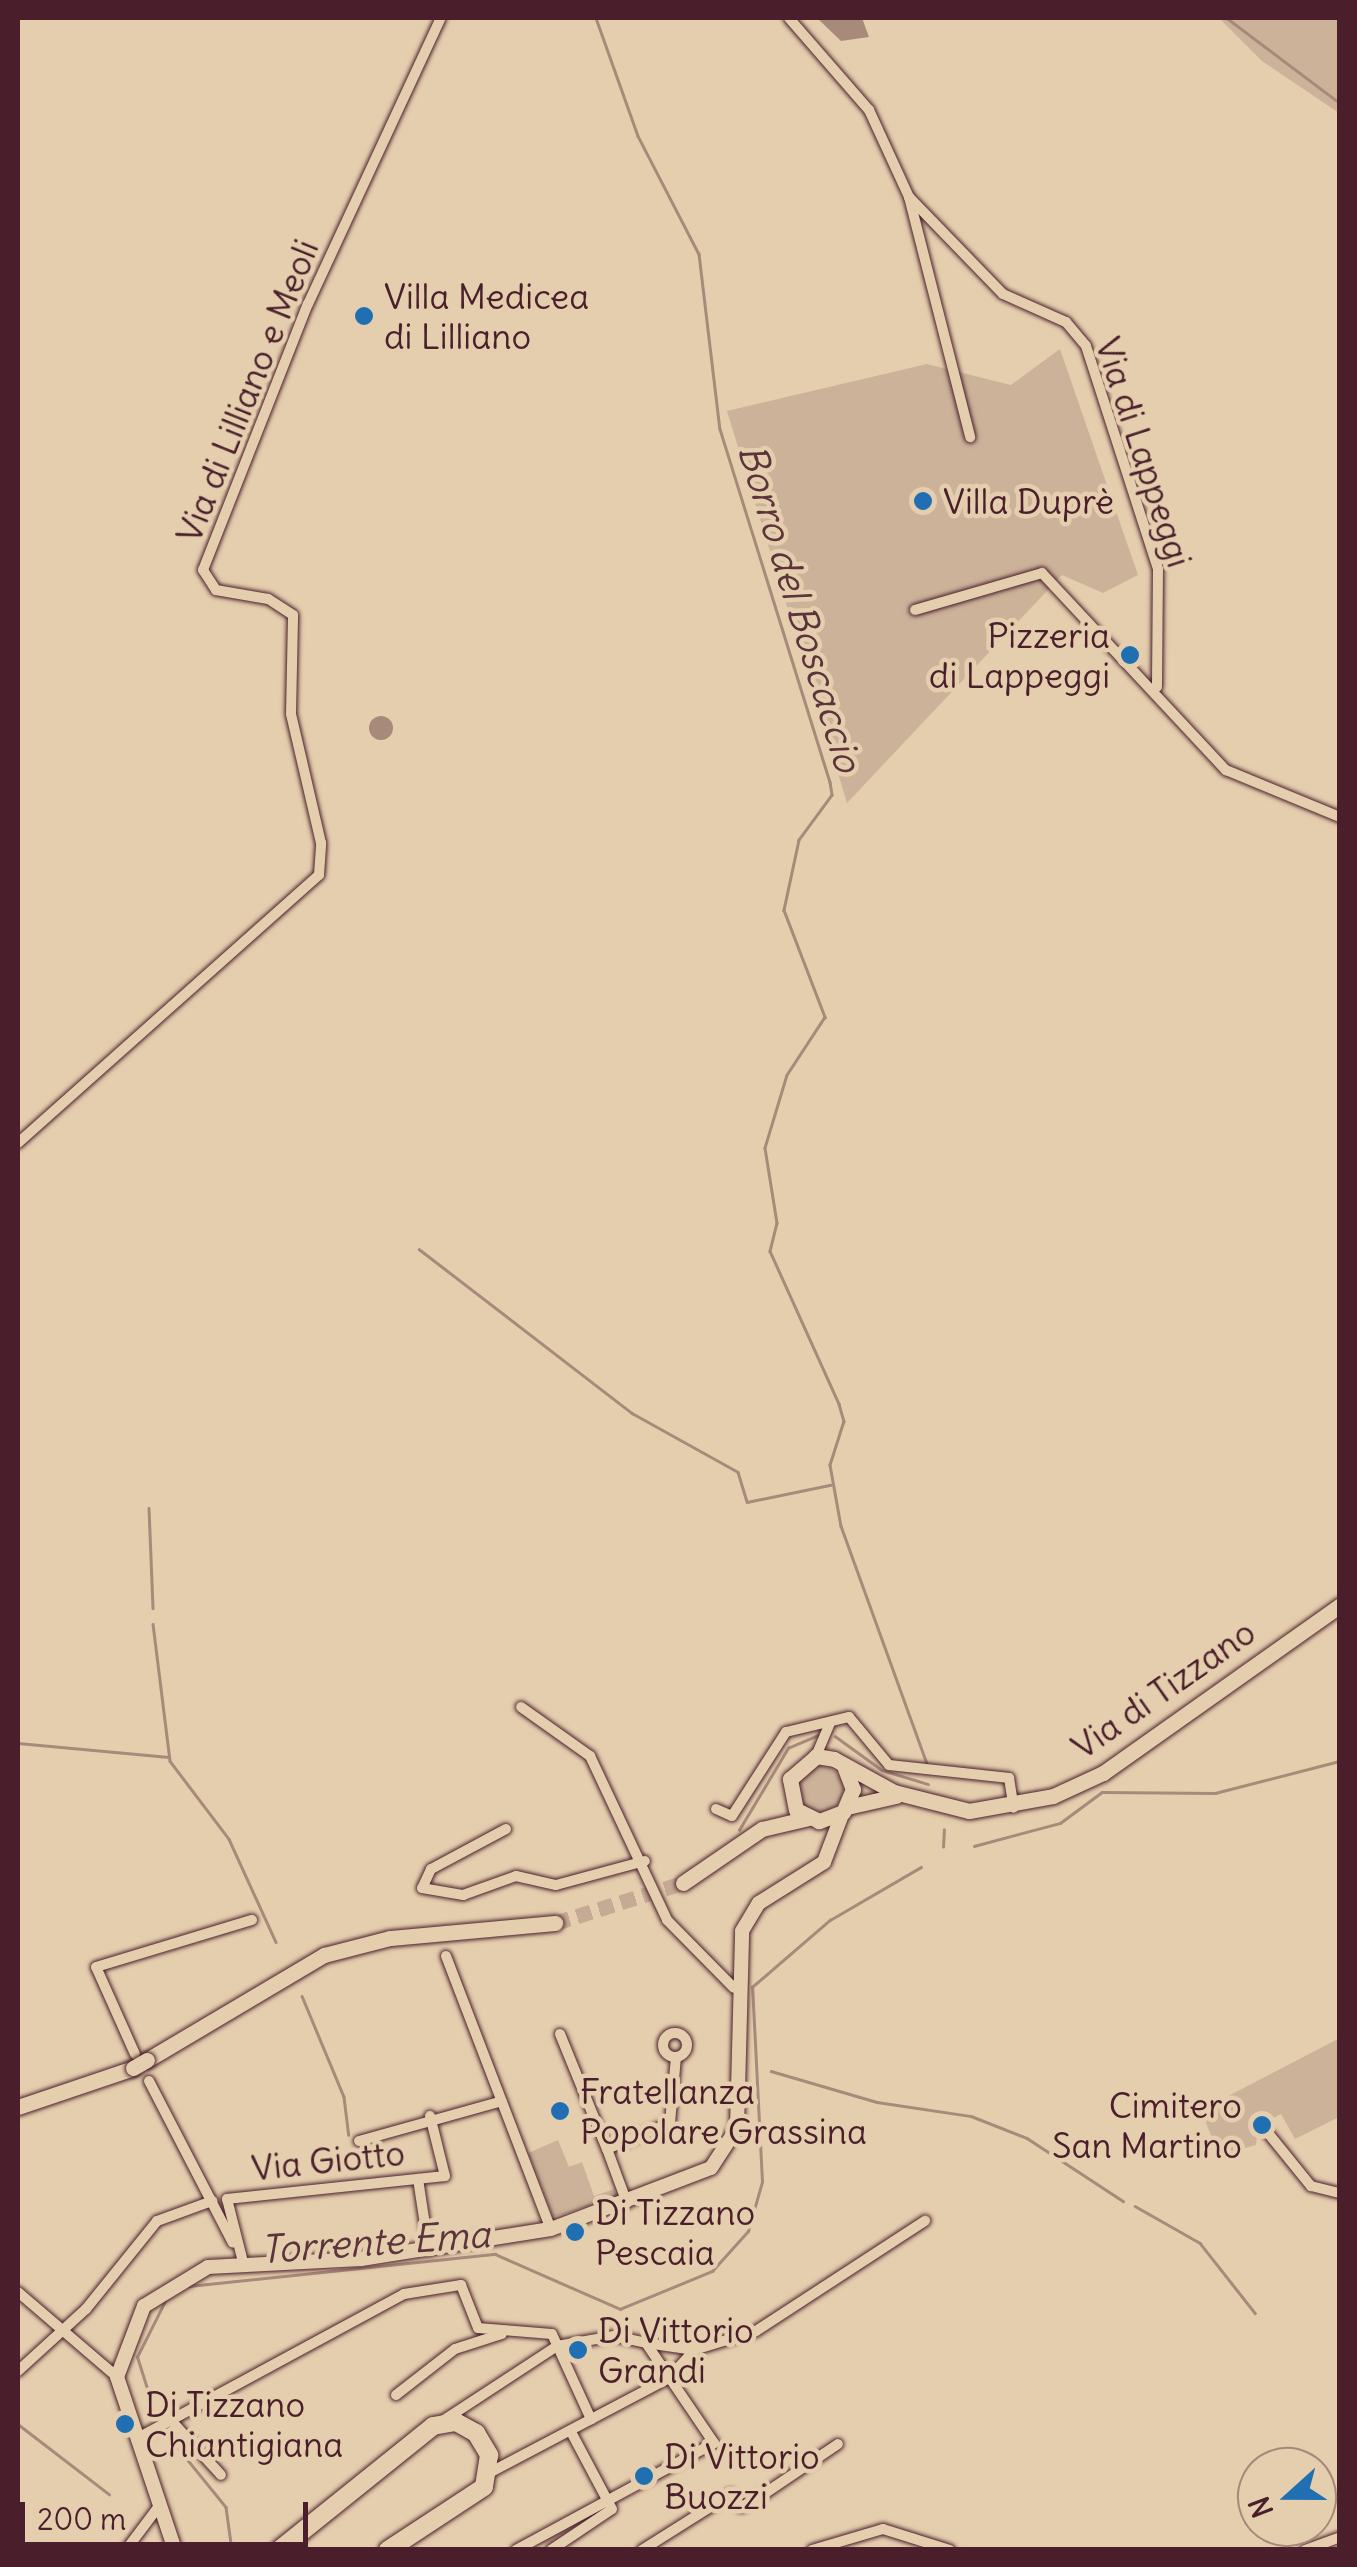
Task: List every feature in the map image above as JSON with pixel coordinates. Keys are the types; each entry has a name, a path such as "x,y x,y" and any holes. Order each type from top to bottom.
{"main road":[{"name":"Via di Tizzano","path":"747,1838 845,1810 912,1798 1014,1808 1103,1774 1340,1605"},
{"name":"Via di Tizzano","path":"816,1756 912,1798"},
{"path":"683,1883 747,1838 788,1788 795,1768 816,1756"},
{"path":"839,1763 853,1789 845,1810"},
{"path":"788,1788 810,1819"},
{"path":"18,2107 139,2061 241,1997 356,1945 555,1924"},
{"path":"279,2550 440,2423 476,2432 489,2473 476,2494 388,2550"}],"street":[{"name":"Via di Lilliano e Meoli","path":"18,1143 320,875 321,843 291,714 293,615 268,599 216,590 203,570 308,304 440,18"},
{"name":"Via di Lappeggi","path":"789,18 869,110 909,197 970,437"},
{"name":"Via di Lappeggi","path":"909,197 1003,294 1066,322 1086,346 1158,569 1157,687"},
{"path":"915,610 1042,574 1157,687 1226,770 1340,817"},
{"path":"522,1707 590,1756 609,1811 644,1861 667,1920 734,1988"},
{"path":"716,1809 732,1816 786,1732 860,1720 881,1759 905,1771 1009,1778 1014,1808"},
{"path":"816,1756 827,1738 830,1723"},
{"path":"827,1738 839,1763"},
{"path":"175,2550 117,2376 134,2323 156,2293 208,2268 242,2262 429,2252 552,2229 696,2177 729,2148 737,2128 734,1988 747,1920 827,1854 845,1810"},
{"path":"810,1819 825,1832 827,1854"},
{"path":"506,1830 431,1869 422,1888 463,1894 516,1876 556,1884 644,1861"},
{"path":"139,2061 96,1967 252,1920"},
{"path":"446,1956 552,2229"},
{"path":"560,2034 627,2202"},
{"path":"607,2149 670,2122 676,2057"},
{"path":"148,2081 242,2262"},
{"path":"488,2098 497,2087"},
{"path":"359,2140 488,2098 502,2101"},
{"name":"Via Giotto","path":"242,2262 227,2199 445,2176 430,2116"},
{"path":"1264,2128 1311,2186 1340,2193"},
{"path":"418,2179 429,2252"},
{"path":"18,2371 157,2221 212,2201"},
{"path":"440,2423 557,2346 599,2336 694,2350 756,2331 924,2221"},
{"path":"136,2440 168,2419 404,2294 461,2285 478,2328 552,2334 592,2419"},
{"path":"18,2292 117,2376"},
{"path":"396,2395 456,2349 515,2329"},
{"path":"516,2550 714,2443 646,2344"},
{"path":"489,2473 669,2378 694,2350"},
{"path":"168,2419 222,2475"},
{"path":"551,2550 606,2515 610,2496 571,2432"},
{"path":"642,2550 731,2494 741,2507 755,2500 838,2444"},
{"path":"126,2550 159,2506"},
{"path":"812,2550 883,2529 950,2550"},
{"path":"1305,2550 1340,2537"}],"shaded area":[{"path":"817,18 862,18 869,37 841,41"},
{"path":"1219,18 1339,18 1339,113 1262,61"},
{"path":"1060,349 1138,575 1103,593 1062,575 847,803 727,411 927,364 1011,385"},
{"path":"381,716 393,728 381,740 369,728"},
{"path":"820,1766 837,1772 843,1789 837,1806 820,1812 803,1806 797,1789 803,1772"},
{"path":"1338,2039 1339,2117 1295,2139 1281,2114 1258,2126 1256,2145 1219,2155 1206,2123 1211,2105"},
{"path":"558,2140 569,2167 582,2162 594,2196 614,2189 617,2197 553,2217 528,2153"}],"waterway":[{"name":"Borro del Boscaccio","path":"596,18 638,136 699,254 720,429 830,782 832,795 799,840 784,910 825,1017 787,1075 765,1148 777,1223 770,1251 839,1404 844,1421 830,1465 841,1526 927,1764"},
{"path":"1227,18 1340,103"},
{"path":"419,1249 632,1413 738,1472 747,1502 830,1485"},
{"path":"149,1508 153,1608"},
{"path":"153,1624 170,1761 229,1839 276,1942"},
{"path":"739,1830 788,1748 821,1734"},
{"path":"835,1736 882,1770 928,1784"},
{"path":"18,1743 168,1757"},
{"name":"Torrente Ema","path":"974,1846 1060,1823 1102,1792 1215,1793 1340,1761"},
{"name":"Borro del Boscaccio","path":"943,1847 944,1830"},
{"name":"Torrente Ema","path":"189,2286 495,2254 620,2309 712,2271 748,2231 762,2182 752,1987 830,1920 921,1867"},
{"path":"302,1996 344,2097 349,2135"},
{"path":"771,2071 877,2102 971,2116 1027,2138 1123,2201"},
{"path":"1135,2206 1200,2243 1255,2313"},
{"name":"Torrente Ema","path":"157,2420 137,2357 165,2301"},
{"path":"18,2424 109,2494"},
{"name":"Torrente Ema","path":"161,2427 226,2507 232,2550"}],"tunnel":[{"path":"555,1923 683,1883"}],"place":[{"name":"Villa Medicea di Lilliano","path":"364,316"},
{"name":"Villa Duprè","path":"923,501"},
{"name":"Pizzeria di Lappeggi","path":"1130,655"},
{"name":"Fratellanza Popolare Grassina","path":"560,2111"},
{"name":"Cimitero San Martino","path":"1262,2125"},
{"name":"Di Tizzano Pescaia","path":"575,2232"},
{"name":"Di Vittorio Grandi","path":"578,2350"},
{"name":"Di Tizzano Chiantigiana","path":"125,2424"},
{"name":"Di Vittorio Buozzi","path":"644,2476"}]}
